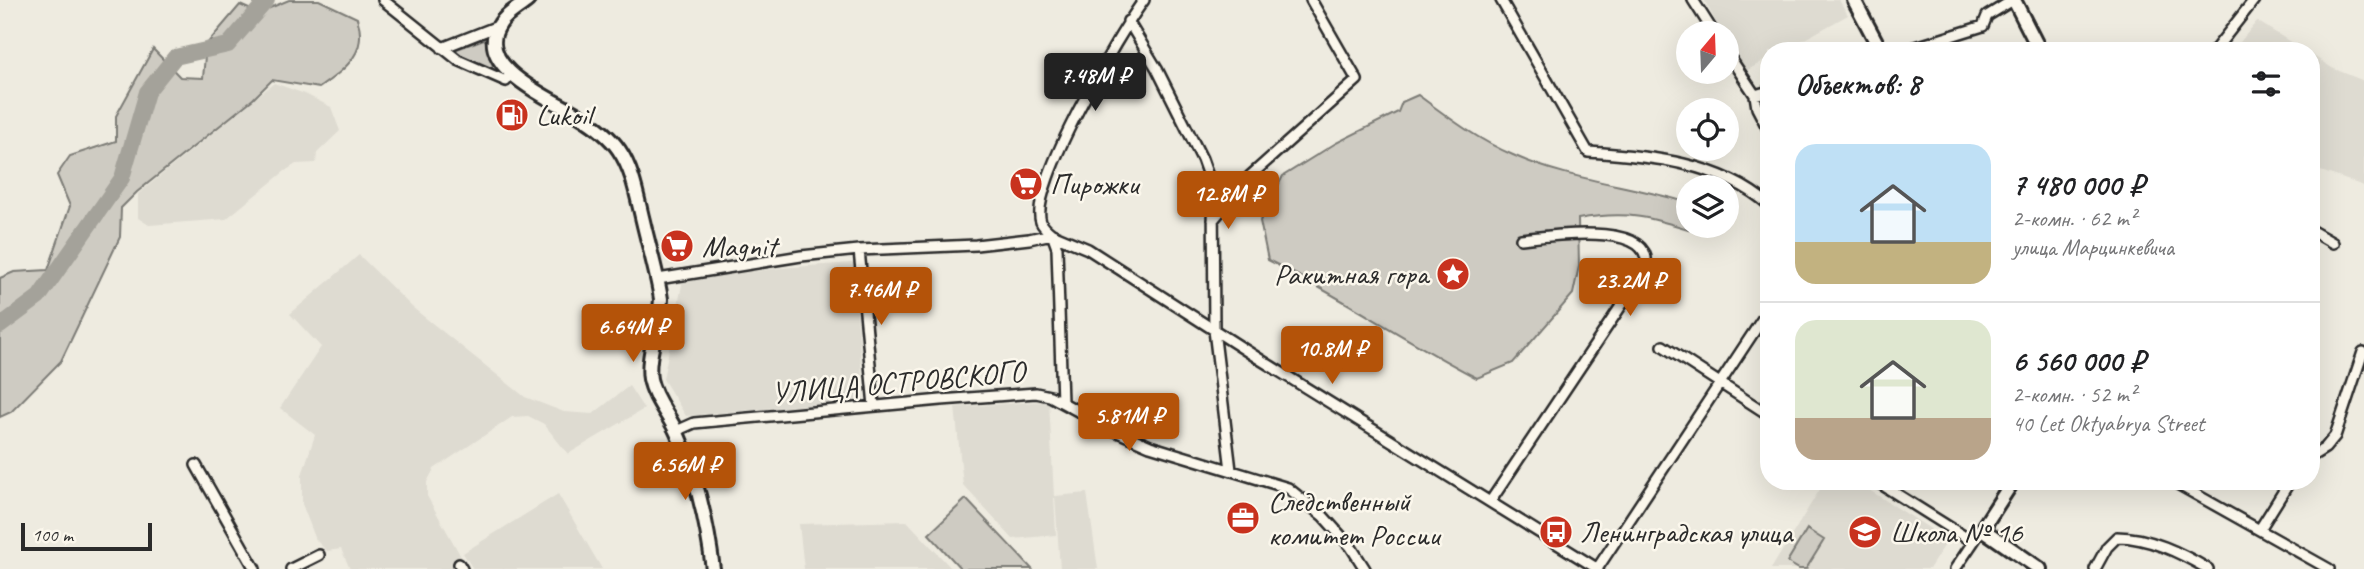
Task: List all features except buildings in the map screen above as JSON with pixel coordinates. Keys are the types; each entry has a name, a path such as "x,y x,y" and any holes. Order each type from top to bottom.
{"main road":[{"path":"528,0 498,26 495,45 498,57 511,74 589,122 617,147 626,163 661,299 661,315 649,370 650,379 676,431 701,496 713,569"},
{"path":"1854,0 1876,42"},
{"path":"2013,0 2035,42"},
{"path":"2008,490 1982,529 2040,569"}],"street":[{"path":"383,0 458,60 506,81 511,74"},
{"path":"1062,402 1057,247 1052,234 1041,222 1043,192 1052,164 1128,21 1144,0"},
{"path":"1213,220 1250,176 1357,80 1311,0"},
{"path":"1501,0 1588,152 1645,155 1707,170 1738,183 1760,199"},
{"path":"1693,0 1706,21"},
{"path":"1932,42 1983,26 1987,16 2013,0"},
{"path":"2221,42 2254,0"},
{"path":"1128,21 1157,69 1202,159 1213,190 1214,330 1231,470"},
{"path":"442,48 498,26"},
{"path":"1740,73 1755,95 1760,114"},
{"path":"1755,95 1760,93"},
{"path":"1490,502 1644,270 1647,260 1645,251 1639,245 1618,237 1579,233 1521,239"},
{"path":"658,279 859,250 976,245 1052,234 1088,249 1597,569 1760,322"},
{"path":"2320,236 2333,243"},
{"path":"859,250 874,406"},
{"path":"1663,346 1760,409"},
{"path":"2320,451 2335,436 2364,352"},
{"name":"УЛИЦА ОСТРОВСКОГО","path":"676,431 694,423 1036,393 1062,402 1113,430 1150,446 1288,488 1307,501 1351,547 1365,569"},
{"path":"196,465 255,569"},
{"path":"1890,490 1973,542"},
{"path":"2188,490 2329,569"},
{"path":"2260,529 2284,490"},
{"path":"1955,569 1982,529"},
{"path":"2095,569 2107,547 2117,537 2134,537 2166,547 2208,569"},
{"path":"291,569 319,555"}],"shaded area":[{"path":"289,0 319,0 357,18 360,41 352,59 319,88 272,80 253,99 137,192 121,208 120,237 61,361 11,412 0,417 0,278 14,272 48,270 70,206 57,175 70,156 116,141 116,116 153,49 180,77 203,78 206,45 240,5 258,13"},
{"path":"1704,0 1839,0 1848,15 1799,42 1760,42 1760,63 1744,72 1740,65 1740,21 1715,21"},
{"path":"2257,21 2291,42 2240,42"},
{"path":"484,39 488,44 493,66 491,69 456,53 457,49"},
{"path":"2320,60 2364,81 2364,186 2320,171"},
{"path":"274,83 331,107 340,131 317,153 316,163 296,164 226,219 149,225 138,218 138,194"},
{"path":"1418,95 1476,135 1534,164 1676,199 1676,225 1641,217 1612,215 1578,219 1579,266 1573,294 1513,363 1477,378 1268,260 1260,221 1283,176 1336,143 1398,112 1402,102"},
{"path":"359,255 413,308 525,397 564,412 593,414 629,386 644,409 568,454 544,424 528,416 512,417 434,469 427,482 427,496 468,569 350,569 341,549 327,551 316,540 302,504 302,475 315,435 280,408 321,347 290,314"},
{"path":"853,263 864,400 686,416 663,379 683,280 779,268"},
{"path":"1049,401 1056,535 1013,539 963,485 955,407"},
{"name":"Школа № 16","path":"1819,490 1869,490 1948,540 1929,569 1771,569"},
{"path":"1087,493 1098,569 1060,569 1055,496"},
{"path":"558,494 602,569 473,569 463,553"},
{"path":"966,499 1032,569 961,569 929,534"},
{"path":"907,521 952,569 804,569 799,524"},
{"path":"1807,529 1824,540 1806,569 1799,569 1787,562"}],"waterway":[{"path":"0,326 39,297 122,178 147,92 175,57 228,45 267,0"}],"place":[{"name":"Lukoil","path":"512,115"},
{"name":"Пирожки","path":"1026,184"},
{"name":"Magnit","path":"677,246"},
{"name":"Ракитная гора","path":"1453,274"},
{"name":"Следственный комитет России","path":"1243,518"},
{"name":"Ленинградская улица","path":"1556,532"},
{"name":"Школа № 16","path":"1865,532"}]}
